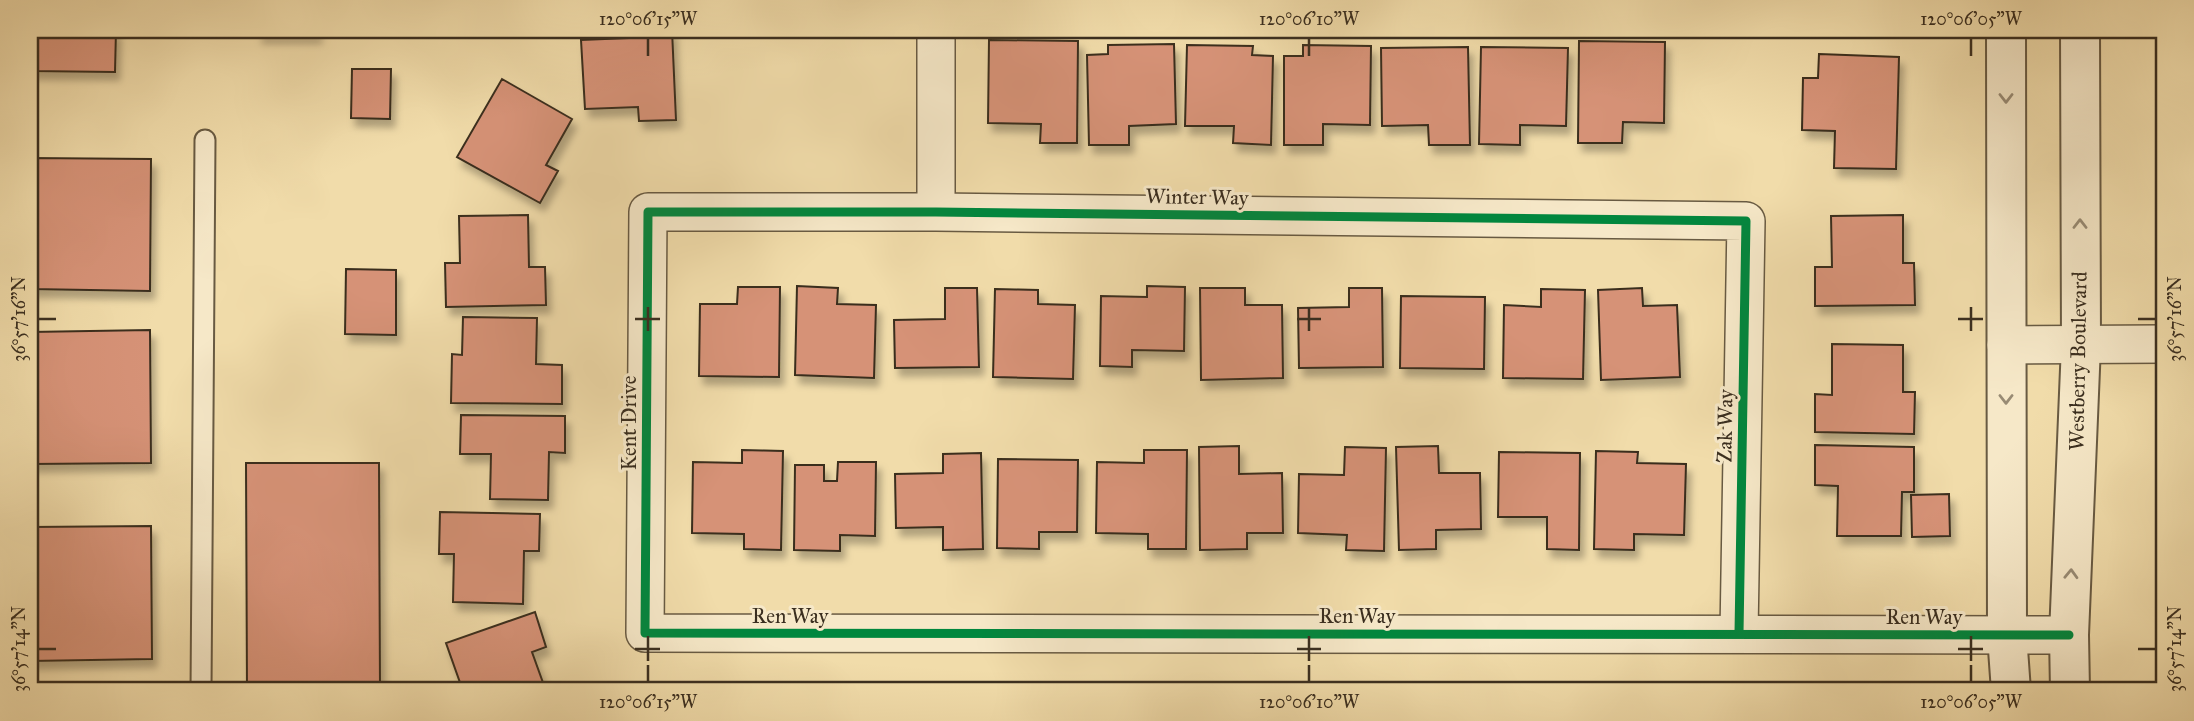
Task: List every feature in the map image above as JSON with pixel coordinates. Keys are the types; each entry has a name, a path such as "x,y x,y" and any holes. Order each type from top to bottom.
{"street":[{"path":"936,30 936,212"},
{"path":"2006,30 2007,635 2011,691"},
{"name":"Westberry Boulevard","path":"2070,691 2069,635 2081,345 2080,30"},
{"name":"Winter Way","path":"648,212 1746,220"},
{"name":"Kent Drive","path":"646,633 648,212"},
{"name":"Zak Way","path":"1739,633 1746,220"},
{"path":"2006,345 2164,344"},
{"name":"Ren Way","path":"646,633 2069,635"}],"lane":[{"path":"201,691 205,140"}],"building":[{"path":"30,30 116,30 115,72 30,71"},
{"path":"258,30 317,30 317,35 258,35"},
{"path":"628,30 672,30 676,120 639,121 638,107 585,109 581,40 628,38"},
{"path":"989,40 1078,41 1077,143 1040,143 1041,124 988,123"},
{"path":"1579,41 1665,42 1664,123 1623,122 1622,143 1578,143"},
{"path":"1174,44 1176,124 1129,126 1129,145 1089,145 1087,55 1108,54 1108,45"},
{"path":"1187,45 1253,46 1252,55 1273,56 1271,145 1233,143 1234,126 1185,126"},
{"path":"1303,45 1371,46 1370,125 1323,124 1323,145 1284,145 1284,56 1303,56"},
{"path":"1468,47 1470,145 1429,145 1428,125 1382,126 1381,48"},
{"path":"1481,47 1568,48 1566,126 1520,125 1520,145 1479,144"},
{"path":"1819,54 1899,57 1896,169 1834,168 1835,131 1802,130 1803,78 1818,78"},
{"path":"352,69 391,69 390,119 351,118"},
{"path":"502,79 572,119 546,165 558,171 540,203 457,157"},
{"path":"30,158 151,159 150,291 30,289"},
{"path":"528,215 529,267 545,267 546,305 446,307 445,263 460,263 459,216"},
{"path":"1903,215 1903,263 1914,263 1915,305 1815,306 1815,267 1832,267 1831,216"},
{"path":"346,269 396,270 396,335 345,334"},
{"path":"797,286 838,288 837,304 876,305 874,378 795,375"},
{"path":"1147,286 1185,287 1184,351 1132,350 1132,367 1100,366 1101,296 1147,297"},
{"path":"738,287 780,287 779,377 699,376 700,304 737,304"},
{"path":"945,288 977,288 979,367 895,368 894,320 945,319"},
{"path":"1200,288 1245,288 1245,305 1282,305 1283,378 1201,380"},
{"path":"1349,288 1382,288 1383,367 1299,368 1298,308 1349,307"},
{"path":"1642,288 1643,306 1677,305 1680,377 1601,380 1598,290"},
{"path":"995,289 1038,290 1038,304 1075,305 1073,379 993,377"},
{"path":"1541,289 1585,290 1583,379 1503,378 1504,305 1541,307"},
{"path":"1401,296 1485,297 1484,369 1400,368"},
{"path":"463,317 537,318 536,364 562,365 562,404 451,403 452,354 462,355"},
{"path":"150,330 151,463 30,464 30,332"},
{"path":"1832,344 1903,345 1903,392 1915,392 1914,434 1815,432 1815,394 1832,395"},
{"path":"461,415 565,416 565,453 549,452 548,500 490,499 491,454 460,454"},
{"path":"1815,445 1914,447 1914,492 1902,492 1901,536 1837,536 1838,486 1815,485"},
{"path":"1239,446 1239,474 1282,473 1283,533 1247,533 1247,549 1200,550 1199,447"},
{"path":"1438,446 1439,473 1480,473 1481,529 1436,530 1436,549 1399,550 1396,447"},
{"path":"1345,447 1386,448 1384,551 1346,550 1347,535 1298,533 1299,474 1344,475"},
{"path":"742,450 783,451 781,550 744,549 744,534 692,533 693,462 742,463"},
{"path":"1144,450 1187,450 1186,549 1148,549 1148,534 1096,533 1097,462 1144,463"},
{"path":"1596,451 1638,452 1637,463 1686,464 1684,535 1634,534 1634,550 1594,549"},
{"path":"1499,452 1580,453 1579,550 1547,549 1547,517 1498,517"},
{"path":"981,453 983,549 943,550 943,527 896,528 895,474 943,473 943,454"},
{"path":"998,459 1078,460 1077,532 1039,532 1039,549 997,548"},
{"path":"838,462 876,462 875,536 840,535 840,551 794,550 795,465 824,465 824,481 837,481"},
{"path":"246,463 379,463 380,691 247,691"},
{"path":"1949,494 1950,536 1912,537 1911,495"},
{"path":"440,512 540,514 539,551 524,551 523,604 453,602 454,554 439,554"},
{"path":"151,526 152,659 30,661 30,527"},
{"path":"535,612 546,647 532,652 546,691 463,691 446,643"}],"cycle path":[{"path":"1739,633 1746,221 936,212 648,212 645,633 2069,635"}]}
